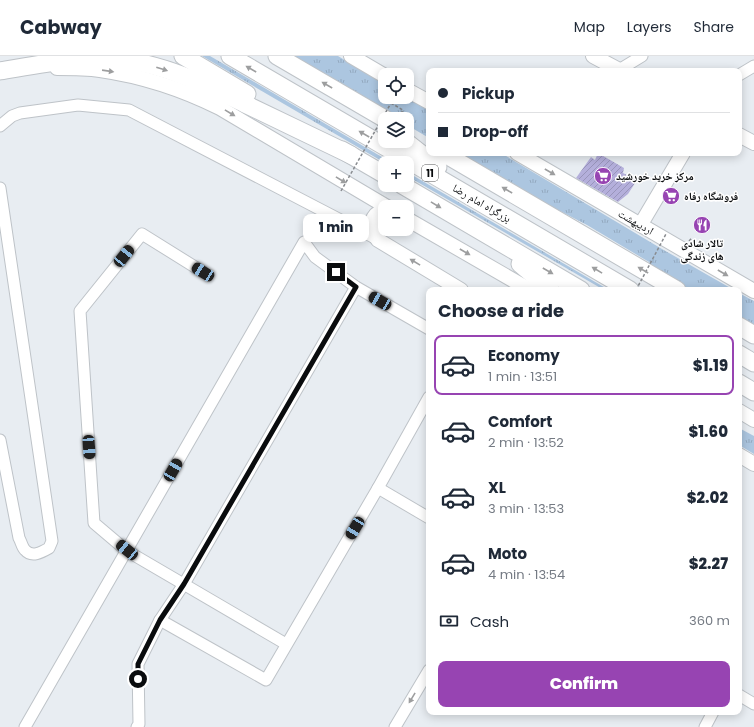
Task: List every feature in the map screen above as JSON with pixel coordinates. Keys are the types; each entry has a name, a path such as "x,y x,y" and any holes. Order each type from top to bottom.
{"highway":[{"path":"183,56 378,171"},
{"name":"بزرگراه امام رضا","path":"230,56 494,209 625,287"},
{"path":"277,56 378,114"},
{"path":"0,71 64,61 98,59 124,60 151,65 192,78 351,155"},
{"path":"414,136 426,143"},
{"path":"414,148 494,209"},
{"path":"448,156 672,287"},
{"name":"11","path":"414,192 576,287"},
{"path":"480,231 547,287"},
{"path":"742,328 754,335"},
{"path":"742,338 754,341"},
{"path":"742,356 754,363"},
{"path":"742,385 754,392"}],"main road":[{"path":"352,56 378,71"},
{"path":"371,56 381,68"},
{"path":"593,56 615,68"},
{"path":"27,66 98,70 122,73 150,80 199,97 378,202"},
{"path":"414,94 426,100"},
{"path":"742,137 754,143"},
{"name":"اردیبهشت","path":"522,156 754,291"},
{"path":"640,224 680,156"},
{"path":"378,213 372,221 371,226 372,232 378,240 455,287"},
{"path":"414,223 525,287"},
{"path":"742,414 754,420"},
{"path":"742,458 754,464"}],"street":[{"path":"624,68 642,56"},
{"path":"742,73 754,66"},
{"path":"0,126 12,116 20,113 78,105 129,110 378,240"},
{"path":"0,188 52,541 49,548 37,554 31,554 24,550 19,538 0,440"},
{"path":"203,272 142,234 80,311 94,523 127,550 286,644"},
{"path":"25,727 304,242 315,257 356,287 426,327"},
{"path":"137,727 139,724 138,664 160,620 184,584 356,287"},
{"path":"160,620 266,680 426,402"},
{"path":"378,488 426,516"},
{"path":"395,727 426,675"},
{"path":"742,697 754,704"},
{"path":"705,727 711,715"}],"path":[{"path":"386,112 391,103 403,110 401,112"},
{"path":"341,191 378,126"},
{"path":"638,287 666,234"}],"green space":[{"path":"202,56 210,56 380,156 378,156 378,159"},
{"path":"290,56 338,56 378,80 378,104 414,104 414,101 426,108 426,136 414,129 414,112 384,112"},
{"path":"460,156 506,156 729,287 683,287 652,267 649,262 587,225 508,184"},
{"path":"414,176 604,287 599,287 414,180"},
{"path":"742,295 754,301 754,329 742,323"},
{"path":"742,430 754,436 754,454 742,447"}],"building":[{"name":"مرکز خرید خورشید","path":"597,156 603,156 624,168 623,173 637,180 628,194 618,202 576,178 591,157 595,160"}],"place":[{"name":"مرکز خرید خورشید","path":"603,176"},
{"name":"فروشگاه رفاه","path":"671,196"},
{"name":"تالار شادی های زندگی","path":"702,225"}],"route":[{"path":"138,679 138,664 160,620 184,584 356,287 336,272"}]}
